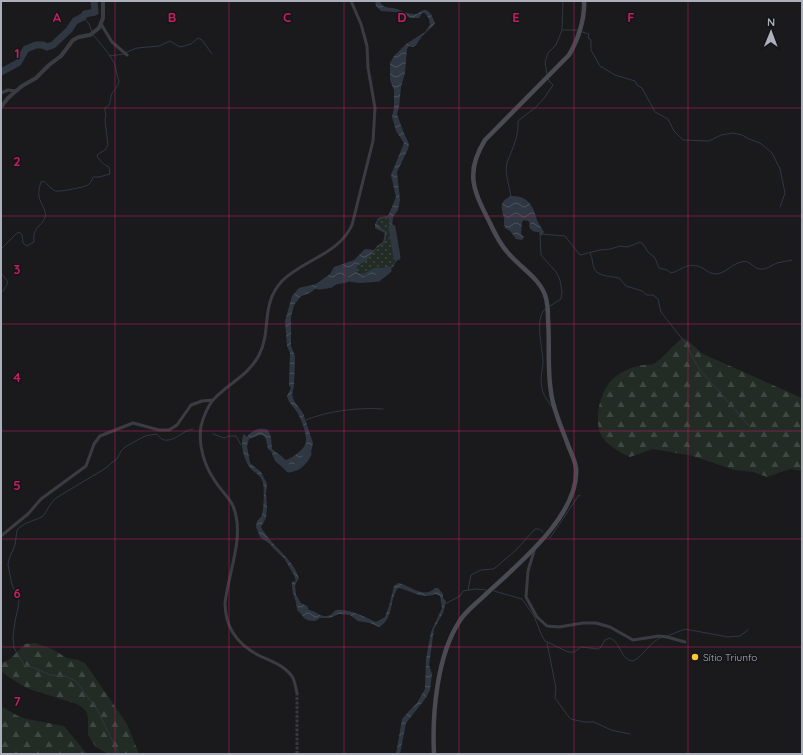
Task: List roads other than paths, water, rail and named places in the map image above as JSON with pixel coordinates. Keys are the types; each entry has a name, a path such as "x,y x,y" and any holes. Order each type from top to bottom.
{"main road":[{"path":"434,754 436,694 445,654 454,631 464,614 534,549 558,519 570,498 575,484 575,463 555,411 551,393 548,310 545,293 537,281 507,252 495,234 478,200 473,184 473,170 476,157 485,140 569,55 580,29 584,1"}],"street":[{"path":"1,107 16,91 38,76 61,56 73,40 95,32 101,24 103,18 103,1"},
{"path":"297,693 293,678 289,674 277,663 259,655 237,641 229,626 225,610 238,526 231,501 215,481 201,450 201,427 213,400 247,372 259,355 262,349 268,307 270,300 278,286 287,277 333,248 347,235 352,225 374,138 375,108 368,68 367,46 361,24 350,1"},
{"path":"101,24 112,42 127,55"},
{"path":"1,93 8,90 16,91"},
{"path":"1,536 28,514 41,499 86,466 101,434 133,423 159,430 169,430 177,425 191,405 202,401 213,400"},
{"path":"534,549 528,571 526,597 537,617 547,626 559,627 583,623 596,623 610,627 633,640 659,636 685,642"}],"water":[{"path":"375,1 380,1 385,7 409,13 417,14 420,11 426,10 430,13 435,23 422,36 416,45 413,47 409,46 407,49 405,73 401,87 397,114 409,144 397,172 400,200 398,210 393,217 392,228 397,244 397,260 393,267 371,282 360,283 331,280 329,282 331,288 315,289 310,293 301,296 294,305 291,317 291,346 295,356 294,386 292,394 294,401 303,413 313,443 311,452 307,458 288,471 275,461 271,451 268,449 266,439 263,435 249,439 247,446 250,463 261,472 267,484 266,518 261,527 270,540 292,564 299,578 295,585 296,595 301,603 307,606 309,610 320,615 329,616 334,611 346,610 376,622 385,617 394,586 398,583 426,593 438,588 443,594 443,598 446,601 443,613 434,629 429,665 432,674 430,690 425,699 406,723 400,754 396,754 402,719 417,703 425,689 426,659 431,632 442,608 440,596 435,594 425,596 398,588 393,598 387,619 384,624 379,627 370,623 358,621 350,615 342,614 338,614 330,618 320,618 315,621 304,618 297,610 293,593 292,582 296,581 294,575 284,558 270,544 260,537 256,527 257,521 261,517 263,510 263,483 260,477 248,466 242,447 244,434 247,437 254,431 262,429 268,430 271,437 272,449 286,460 297,454 304,447 306,438 304,428 299,415 287,396 291,388 289,385 290,353 287,346 285,321 292,296 299,288 316,284 330,274 334,267 354,260 365,249 374,250 383,242 385,233 375,228 375,224 378,218 389,214 396,197 391,175 404,143 396,131 392,117 394,108 394,90 390,80 390,63 394,56 406,44 425,32 430,25 429,19 425,13 422,13 419,18 411,18 396,12 381,11 376,6","holes":["383,218 388,218 390,234 394,240 394,264 388,268 374,268 363,274 358,273 357,266 366,261 378,247 385,243 387,232 377,225 377,221"]},
{"path":"511,196 522,198 532,206 538,222 544,232 541,236 539,232 532,230 528,221 524,220 522,222 521,234 524,237 522,240 516,239 510,231 505,228 502,205 504,200"}],"waterway":[{"path":"1,72 18,63 26,49 36,45 43,45 47,47 53,45 69,30 75,21 83,17 85,14 95,12 94,1"},
{"path":"547,75 545,62 548,53 556,45 562,30 563,1"},
{"path":"83,17 89,24 92,32"},
{"path":"563,30 577,30"},
{"path":"582,32 589,34 588,38 591,40 591,50 600,66 615,75 635,81 637,85 642,88 655,112 668,119 674,131 683,140 709,141 721,135 733,133 742,135 760,143 772,153 780,169 785,193 780,207"},
{"path":"1,249 19,232 22,235 23,243 27,246 34,242 34,233 46,215 39,196 41,182 44,181 56,191 62,191 86,186 90,183 93,177 110,174 109,167 105,165 97,155 105,150 108,145 105,108 110,104 111,96 119,81 115,65 105,49 93,35"},
{"path":"127,52 137,48 159,46 170,41 180,47 191,44 198,38 202,40 212,54"},
{"path":"109,56 124,54"},
{"path":"511,197 506,169 517,136 518,121 536,107 545,97 553,85 548,78"},
{"path":"392,228 397,257"},
{"path":"540,233 541,255 556,272 560,280 562,292 561,299 550,306"},
{"path":"541,234 565,236 580,255 620,246 628,247 640,242 655,258 659,268 667,270 671,273 686,266 693,265 716,274 744,261 762,269 777,263 792,260"},
{"path":"590,253 594,268 598,273 605,276 619,278 626,286 642,291 647,295 653,295 658,299 661,312 687,345 700,370 749,426"},
{"path":"368,279 378,278 388,270"},
{"path":"1,273 8,282 4,290 1,292"},
{"path":"320,286 346,279"},
{"path":"545,309 540,320 543,363 541,382 543,393 552,407"},
{"path":"306,420 324,414 344,410 383,409"},
{"path":"119,754 98,711 76,681 65,676 50,675 24,665 14,648 13,637 19,600 12,585 8,565 9,559 15,545 17,530 23,525 43,516 56,498 106,468 117,459 125,447 145,436 156,434 163,440 168,440 193,429"},
{"path":"213,434 224,438 236,436 241,445"},
{"path":"284,464 289,469 296,467 303,462 308,454"},
{"path":"549,537 550,538 579,495 580,496"},
{"path":"468,590 471,575 481,570 495,568 516,550 535,529 539,529 543,532"},
{"path":"445,604 460,596 463,591 476,589 486,590"},
{"path":"494,591 522,599 534,616 545,641 568,652 574,652 581,647 598,649 605,640 610,638 614,640 625,658 633,661 654,642 662,637"},
{"path":"667,636 685,629 728,637 740,636 748,630"},
{"path":"547,643 556,688 555,698 568,716 571,719 584,722 594,722 611,730 630,734"}],"tunnel":[{"path":"297,693 297,754"}],"place":[{"name":"Sítio Triunfo","path":"695,657"}]}
